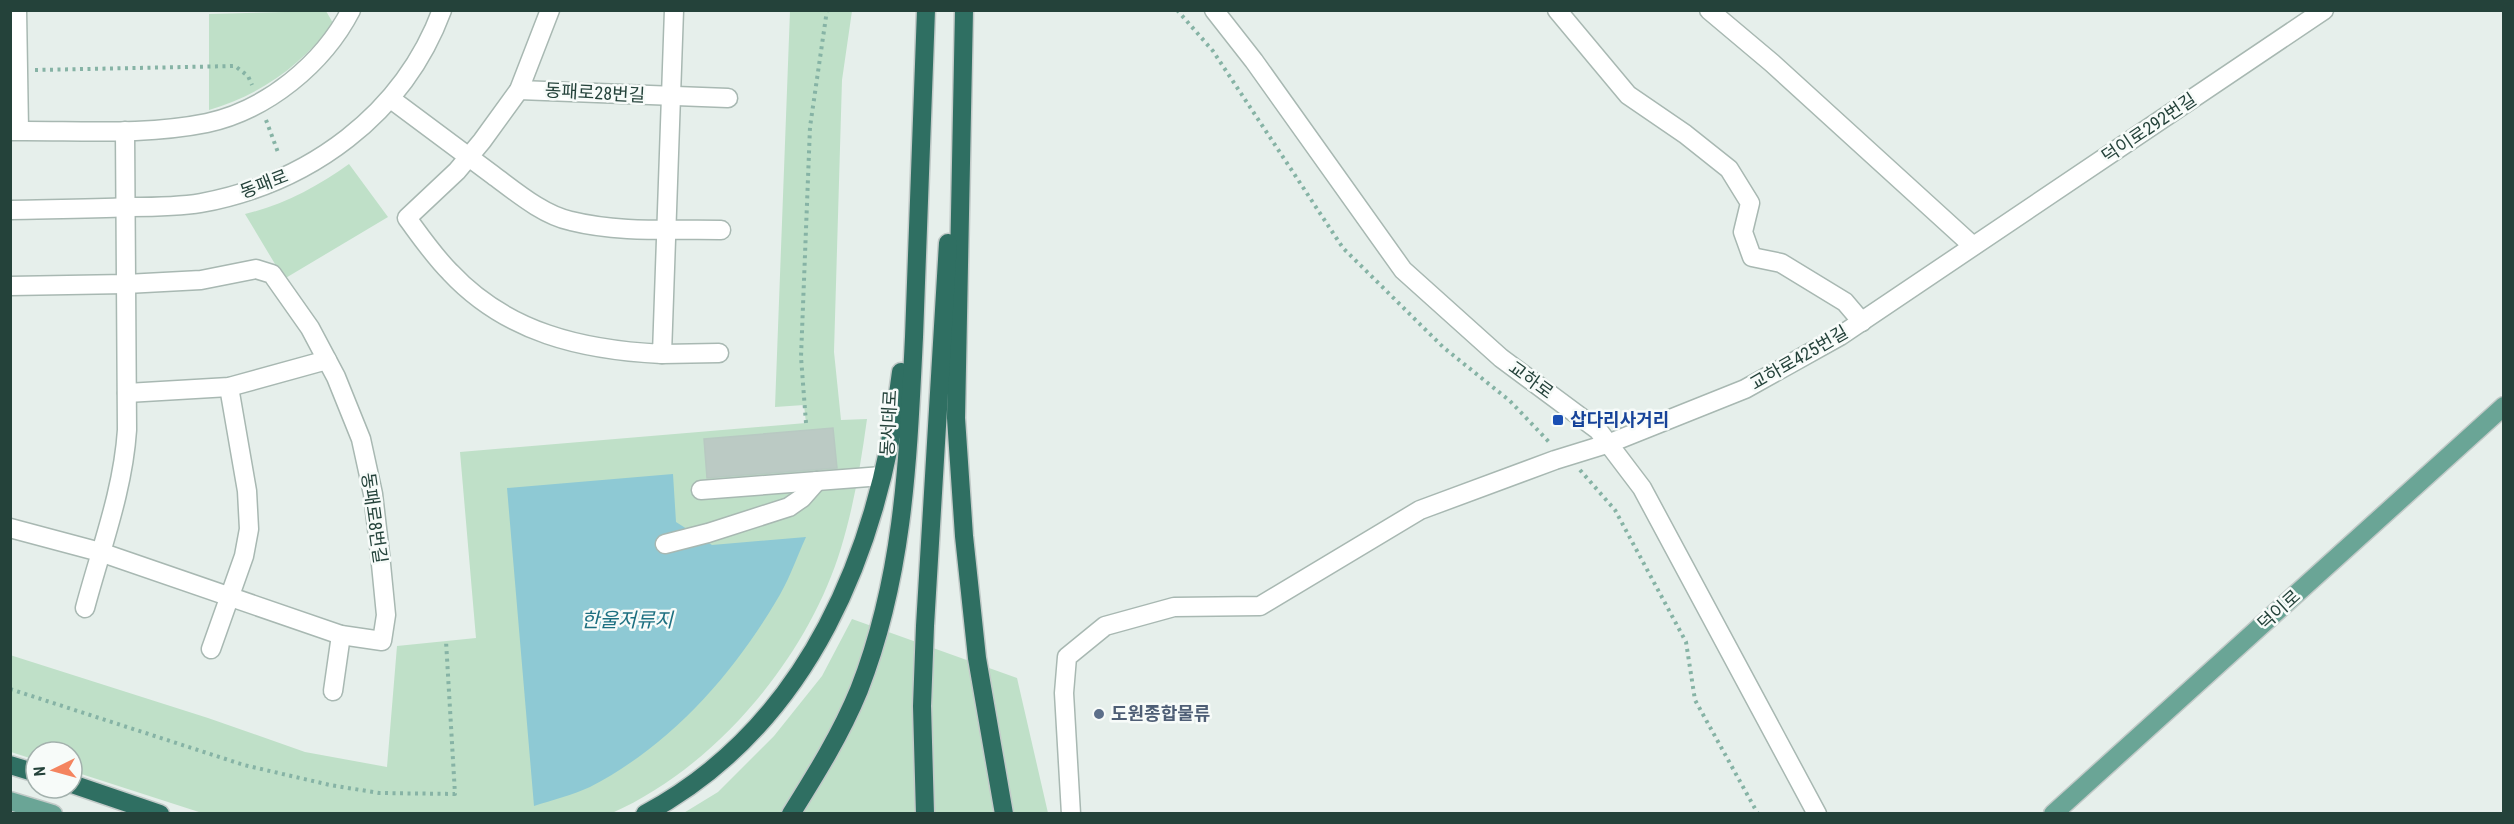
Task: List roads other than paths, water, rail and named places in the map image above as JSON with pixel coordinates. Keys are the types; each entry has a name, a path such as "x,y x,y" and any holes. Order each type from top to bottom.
{"highway":[{"name":"동서대로","path":"791,813 840,731 858,691 879,628 897,550 907,478 920,218 926,10"},
{"path":"925,813 922,706 925,626 964,10"},
{"path":"964,10 956,418 964,536 977,658 1004,813"},
{"path":"645,813 699,780 764,722 810,657 842,595 864,539 882,476 898,401 920,218"},
{"path":"84,788 160,813"}],"main road":[{"name":"덕이로","path":"2053,813 2504,406"},
{"path":"10,801 53,813"}],"street":[{"path":"17,10 18,70 15,130 125,131 177,128 210,122 259,101 295,78 319,57 342,27 351,10"},
{"name":"동패로","path":"10,210 126,208 199,203 262,187 316,161 371,119 391,99 419,58 442,10"},
{"name":"동패로28번길","path":"550,10 519,90 457,171 407,218 450,273 500,314 526,328 587,346 662,354 719,353"},
{"name":"동패로28번길","path":"662,354 674,10"},
{"name":"교하로","path":"1214,10 1254,60 1403,270 1501,358 1598,430 1610,443 1642,488 1817,813"},
{"path":"1557,10 1628,95 1685,134 1729,169 1750,202 1743,232 1752,257 1781,263 1845,302 1862,321"},
{"path":"1709,10 1798,86 1973,246"},
{"name":"덕이로292번길","path":"1973,246 2324,10"},
{"name":"동패로28번길","path":"519,90 728,98"},
{"path":"391,99 543,209 569,221 598,226 722,230"},
{"path":"85,608 119,492 125,460 127,393 125,131"},
{"name":"교하로425번길","path":"1071,813 1064,693 1067,657 1105,626 1174,607 1260,606 1420,510 1610,443 1745,389 1840,336 1973,246"},
{"name":"동패로8번길","path":"10,286 201,280 256,269 272,274 310,328 327,360 361,439 373,494 386,615 382,641 341,635 100,552 10,528"},
{"path":"127,393 230,387 327,360"},
{"path":"211,649 244,556 249,529 247,491 230,387"},
{"path":"701,490 882,476"},
{"path":"665,544 789,507 802,498 818,481"},
{"path":"333,691 341,635"}],"water":[{"name":"한울저류지","path":"673,474 676,522 712,545 806,537 784,587 757,631 718,683 695,708 646,752 619,770 583,790 534,806 507,488"}],"place":[{"name":"삽다리사거리","path":"1558,420"},
{"name":"도원종합물류","path":"1099,714"}]}
